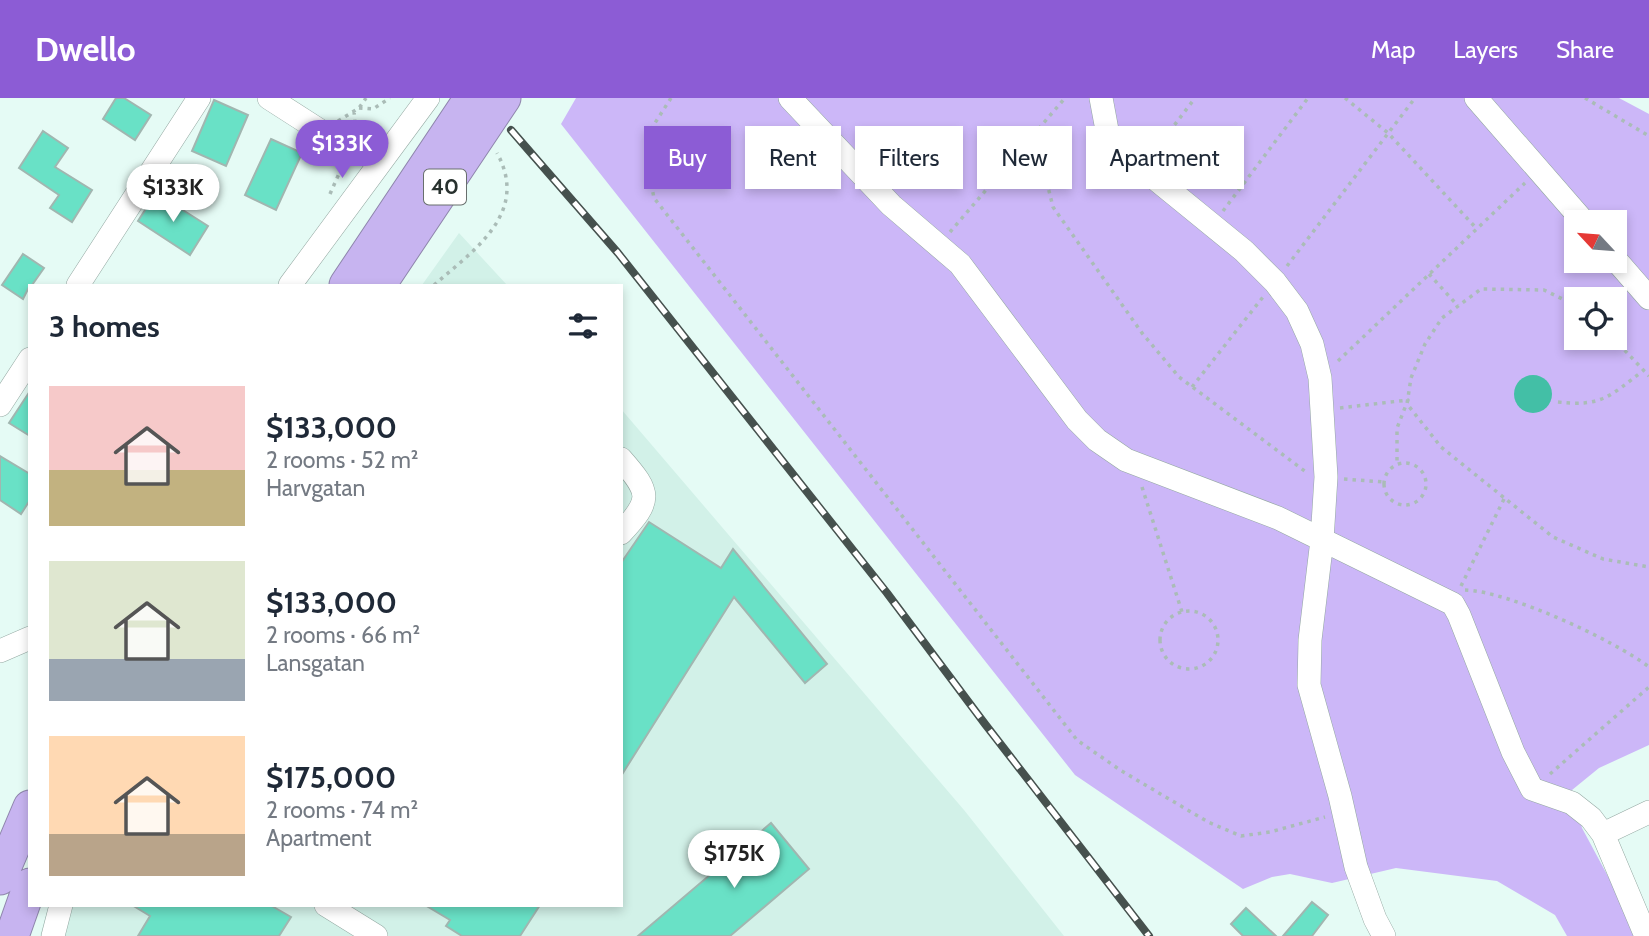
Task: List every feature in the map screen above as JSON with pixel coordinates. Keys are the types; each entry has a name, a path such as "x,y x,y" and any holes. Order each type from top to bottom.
{"highway":[{"name":"40","path":"347,284 471,98"},
{"name":"40","path":"380,284 504,98"},
{"path":"0,878 28,812"},
{"path":"12,936 28,891"}],"street":[{"path":"79,284 199,98"},
{"path":"270,98 322,132"},
{"path":"291,284 428,98"},
{"path":"790,98 891,205 960,264 1077,420 1097,440 1135,463 1278,518 1453,604 1513,752 1532,789 1572,803 1591,818 1603,834 1646,936"},
{"path":"1101,98 1106,126"},
{"path":"1476,98 1574,210"},
{"path":"1167,189 1244,251 1275,282 1297,311 1312,344 1320,378 1326,477 1322,540 1311,628 1309,685 1362,883 1374,919 1384,936"},
{"path":"1627,273 1649,298"},
{"path":"0,405 28,362"},
{"path":"623,461 639,480 645,500 639,514 623,531"},
{"path":"0,651 28,639"},
{"path":"1603,834 1649,811"},
{"path":"52,936 60,907"},
{"path":"333,907 376,936"}],"path":[{"path":"322,132 359,108 366,98"},
{"path":"359,108 373,109 390,98"},
{"path":"671,98 646,136 647,163 654,198 1077,740 1120,770 1208,822 1241,836 1270,832 1344,811"},
{"path":"1042,126 1065,98"},
{"path":"1173,126 1195,98"},
{"path":"1212,226 1308,98"},
{"path":"1345,98 1388,133 1477,229"},
{"path":"1192,387 1415,98"},
{"path":"1585,98 1649,136"},
{"path":"327,201 356,135 354,111"},
{"path":"435,284 482,244 501,218 507,188 505,168 496,151"},
{"path":"1320,378 1539,170"},
{"path":"938,246 988,189"},
{"path":"1048,189 1053,207 1105,277 1142,334 1179,377 1308,473 1384,482"},
{"path":"1429,274 1458,306"},
{"path":"1564,300 1544,290 1481,289 1442,318 1424,344 1411,378 1407,404 1441,447 1553,537 1603,559 1649,568"},
{"path":"1625,350 1649,376"},
{"path":"1558,402 1582,405 1599,402 1644,370"},
{"path":"1323,410 1408,400"},
{"path":"1397,463 1397,428 1408,400"},
{"path":"1410,462 1422,470 1427,482 1423,496 1413,504 1399,505 1388,498 1384,482 1386,472 1397,463 1410,462"},
{"path":"1135,463 1182,612"},
{"path":"1504,499 1460,590 1479,590 1544,613 1611,643 1649,667"},
{"path":"1182,612 1198,612 1212,622 1218,637 1215,653 1204,666 1188,670 1172,664 1162,651 1160,635 1167,620 1182,612"},
{"path":"1532,789 1649,687"}],"shaded area":[{"path":"576,98 1619,98 1649,114 1649,745 1599,768 1572,790 1582,828 1640,936 1567,936 1555,915 1497,881 1396,868 1332,883 1290,874 1272,877 1243,889 1075,775 561,124"},
{"path":"459,233 506,284 423,284"},
{"path":"1533,375 1546,381 1552,394 1546,407 1533,413 1520,407 1514,394 1520,381"},
{"path":"623,411 964,810 1064,936 40,936 48,907 623,907"}],"building":[{"path":"116,98 124,98 151,115 135,140 103,119"},
{"path":"214,100 248,115 226,166 192,151"},
{"path":"43,131 68,148 55,167 92,190 72,222 50,208 59,195 19,168"},
{"path":"271,139 302,153 276,210 245,195"},
{"path":"156,193 208,226 190,255 138,221"},
{"path":"23,254 44,268 33,284 28,284 23,299 2,285"},
{"path":"28,394 28,435 9,423"},
{"path":"0,456 28,473 28,503 21,514 0,500"},
{"path":"649,522 721,568 733,549 827,664 805,683 734,597 623,773 623,560"},
{"path":"771,823 809,869 730,936 638,936"},
{"path":"1312,902 1328,915 1312,936 1283,936"},
{"path":"135,907 274,907 291,917 279,936 138,936 150,916"},
{"path":"428,907 539,907 520,936 462,936 446,926 450,920"},
{"path":"1246,908 1276,936 1243,936 1231,924"}],"railway":[{"path":"511,130 618,253 887,593 1149,936"}]}
